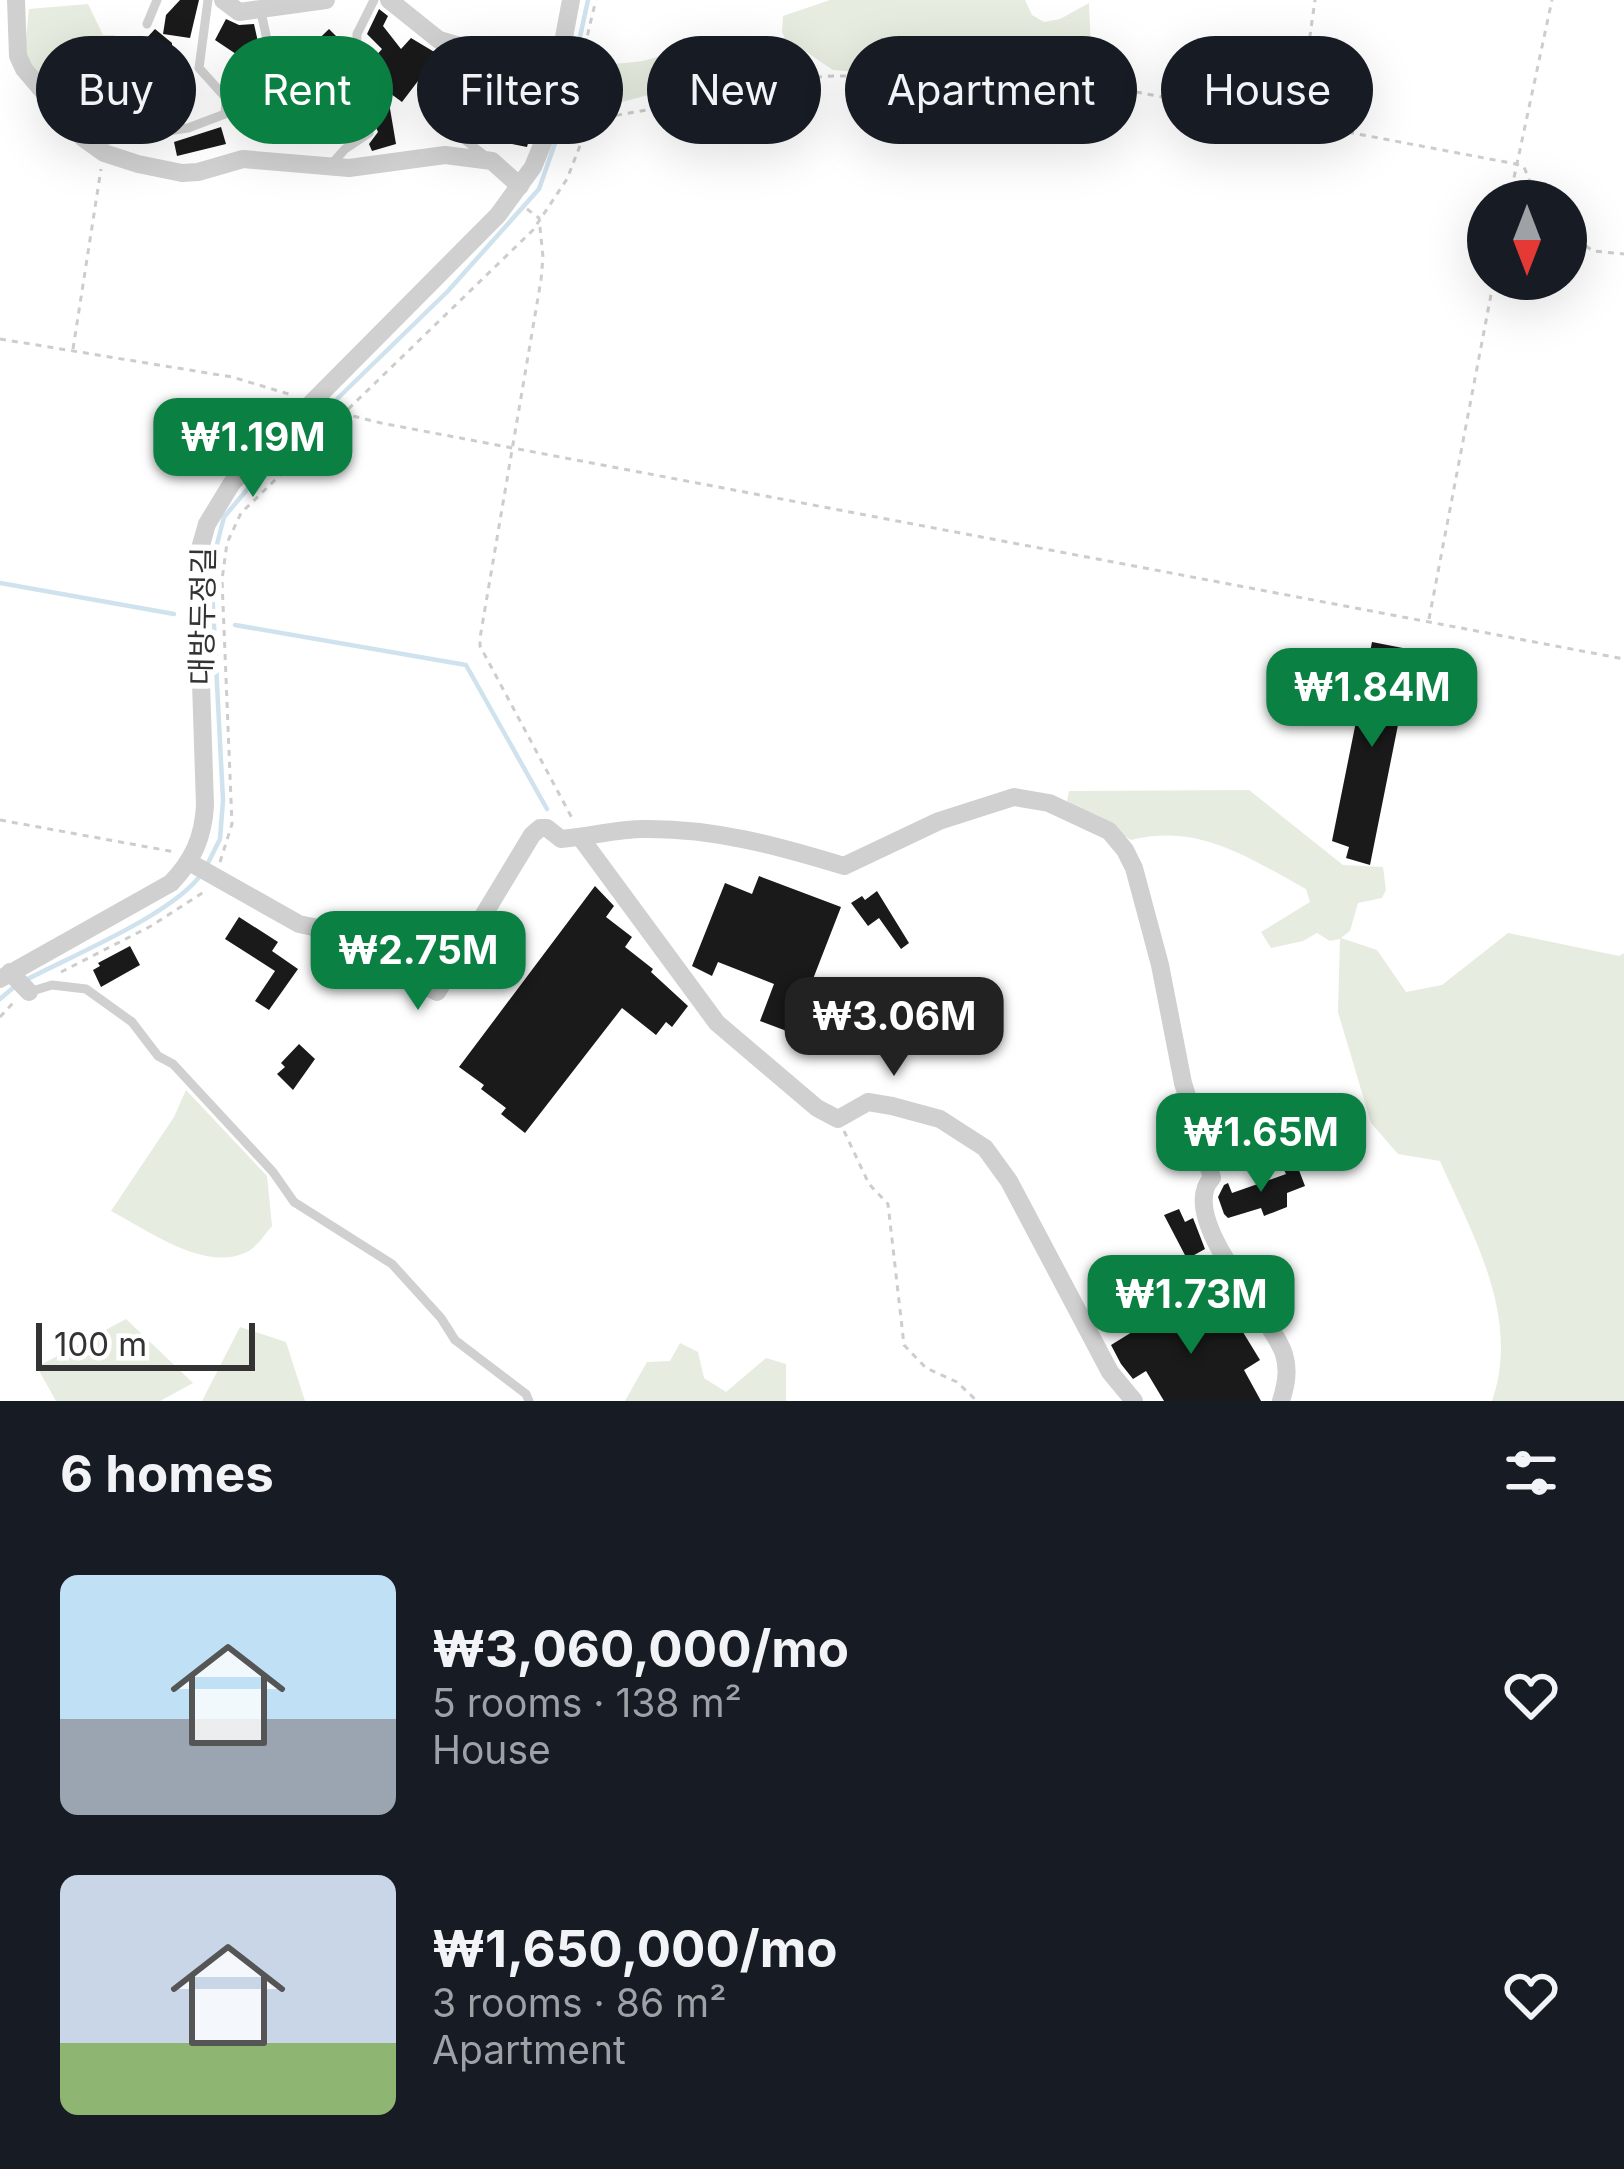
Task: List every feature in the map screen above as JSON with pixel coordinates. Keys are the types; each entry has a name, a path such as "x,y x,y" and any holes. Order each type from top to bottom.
{"street":[{"path":"16,0 9,53 49,102 97,148 182,173 256,158 374,168 426,156 492,161 520,186"},
{"path":"223,0 239,12 326,0"},
{"path":"389,0 434,36"},
{"name":"대방두정길","path":"564,36 571,0"},
{"name":"대방두정길","path":"203,870 206,806 196,585 200,538 232,484 497,215 520,186 542,144"},
{"path":"28,992 8,975 203,870 299,924 365,938 414,982 437,992 532,835 547,827 561,839 644,829 752,838 844,866 939,821 1014,797 1048,803 1109,831 1131,858 1160,965 1183,1084 1212,1178 1204,1185 1202,1203 1232,1272 1286,1358 1287,1382 1281,1401"},
{"path":"580,836 717,1022 817,1108 838,1119 868,1102 892,1106 940,1119 985,1148 1009,1181 1110,1372 1134,1401"}],"lane":[{"path":"147,24 157,0"},
{"path":"97,148 188,128 225,114 226,98 199,68 208,0"},
{"path":"358,36 374,0"},
{"path":"261,12 266,36"},
{"path":"329,167 352,144"},
{"path":"470,144 492,161"},
{"path":"28,992 52,986 86,988 132,1022 158,1056 173,1064 273,1172 293,1202 392,1264 455,1340 529,1401"}],"path":[{"path":"588,36 596,0"},
{"path":"1310,36 1315,0"},
{"path":"1513,180 1552,0"},
{"path":"623,114 776,80 871,76 1045,104 1085,100 1115,88 1161,97"},
{"path":"1373,136 1524,166 1530,180"},
{"path":"54,976 151,926 204,892 203,870 232,824 222,580 227,543 241,513 533,230 567,179 581,144"},
{"path":"73,351 97,148"},
{"path":"532,213 542,236 541,280 480,646 580,836"},
{"path":"1587,247 1624,254"},
{"path":"1429,621 1490,300"},
{"path":"0,339 247,380 310,404"},
{"path":"343,410 361,418 1624,659"},
{"path":"0,820 158,846 203,870"},
{"path":"0,1017 28,992"},
{"path":"838,1119 869,1184 888,1204 904,1345 926,1367 957,1382 977,1401"}],"shaded area":[{"path":"830,0 1025,0 1032,15 1044,22 1089,3 1090,36 845,36 845,71 821,62 821,36 784,36 783,16"},
{"path":"88,4 103,35 116,36 36,36 36,71 24,57 29,9"},
{"path":"647,60 647,95 623,102 623,63"},
{"path":"1249,790 1343,865 1383,867 1386,890 1382,898 1358,903 1350,931 1341,938 1377,950 1406,992 1442,985 1508,933 1619,956 1624,953 1624,1401 1492,1401 1501,1339 1489,1278 1440,1161 1398,1154 1371,1123 1338,1012 1340,939 1330,941 1317,933 1271,948 1261,932 1310,902 1306,889 1243,855 1201,840 1156,836 1131,840 1067,801 1069,791"},
{"path":"186,1090 267,1176 272,1226 253,1248 237,1256 219,1258 180,1248 111,1211 174,1117"},
{"path":"126,1319 193,1383 160,1401 56,1401 37,1367"},
{"path":"240,1327 286,1342 305,1401 202,1401"},
{"path":"680,1343 698,1352 704,1378 726,1392 766,1358 786,1364 786,1401 625,1401 647,1362 670,1361"}],"building":[{"path":"180,0 199,0 190,36 163,34 166,15"},
{"path":"379,9 388,16 383,26 391,36 367,34"},
{"path":"226,19 239,25 254,24 257,36 220,36 220,43 215,40"},
{"path":"411,38 417,42 417,82 402,102 393,95 393,39 401,49"},
{"path":"393,126 396,144 372,151 369,144 393,144"},
{"path":"220,127 220,144 226,144 177,156 174,144 196,144 196,135"},
{"path":"1372,642 1413,650 1370,865 1346,858 1349,847 1332,841"},
{"path":"759,876 841,907 792,1033 760,1021 774,984 718,962 712,976 692,966 725,883 752,894"},
{"path":"595,886 614,906 606,917 632,937 625,947 688,1006 672,1027 666,1022 656,1035 622,1008 525,1133 501,1114 506,1108 481,1089 484,1085 459,1067"},
{"path":"877,891 909,943 901,949 879,918 868,926 851,903"},
{"path":"239,917 278,942 272,951 298,969 269,1010 255,1001 275,971 225,939"},
{"path":"130,946 140,965 101,987 93,970"},
{"path":"299,1044 315,1059 293,1090 277,1074"},
{"path":"1297,1165 1305,1186 1287,1193 1287,1207 1264,1216 1261,1208 1228,1218 1224,1214 1218,1197 1224,1185 1228,1183 1232,1193 1286,1174 1284,1170"},
{"path":"1179,1209 1185,1222 1193,1218 1205,1249 1187,1259 1164,1215"},
{"path":"1184,1300 1195,1319 1215,1307 1229,1330 1238,1324 1260,1360 1244,1370 1261,1401 1164,1401 1146,1371 1133,1379 1121,1364 1111,1345"}],"waterway":[{"path":"208,863 220,839 223,800 212,587 224,517 262,472 448,291 539,189 560,129 588,0"},
{"path":"0,583 174,614"},
{"path":"235,625 466,665 547,809"},
{"path":"24,981 146,918 202,873"},
{"path":"0,999 14,987"}]}
